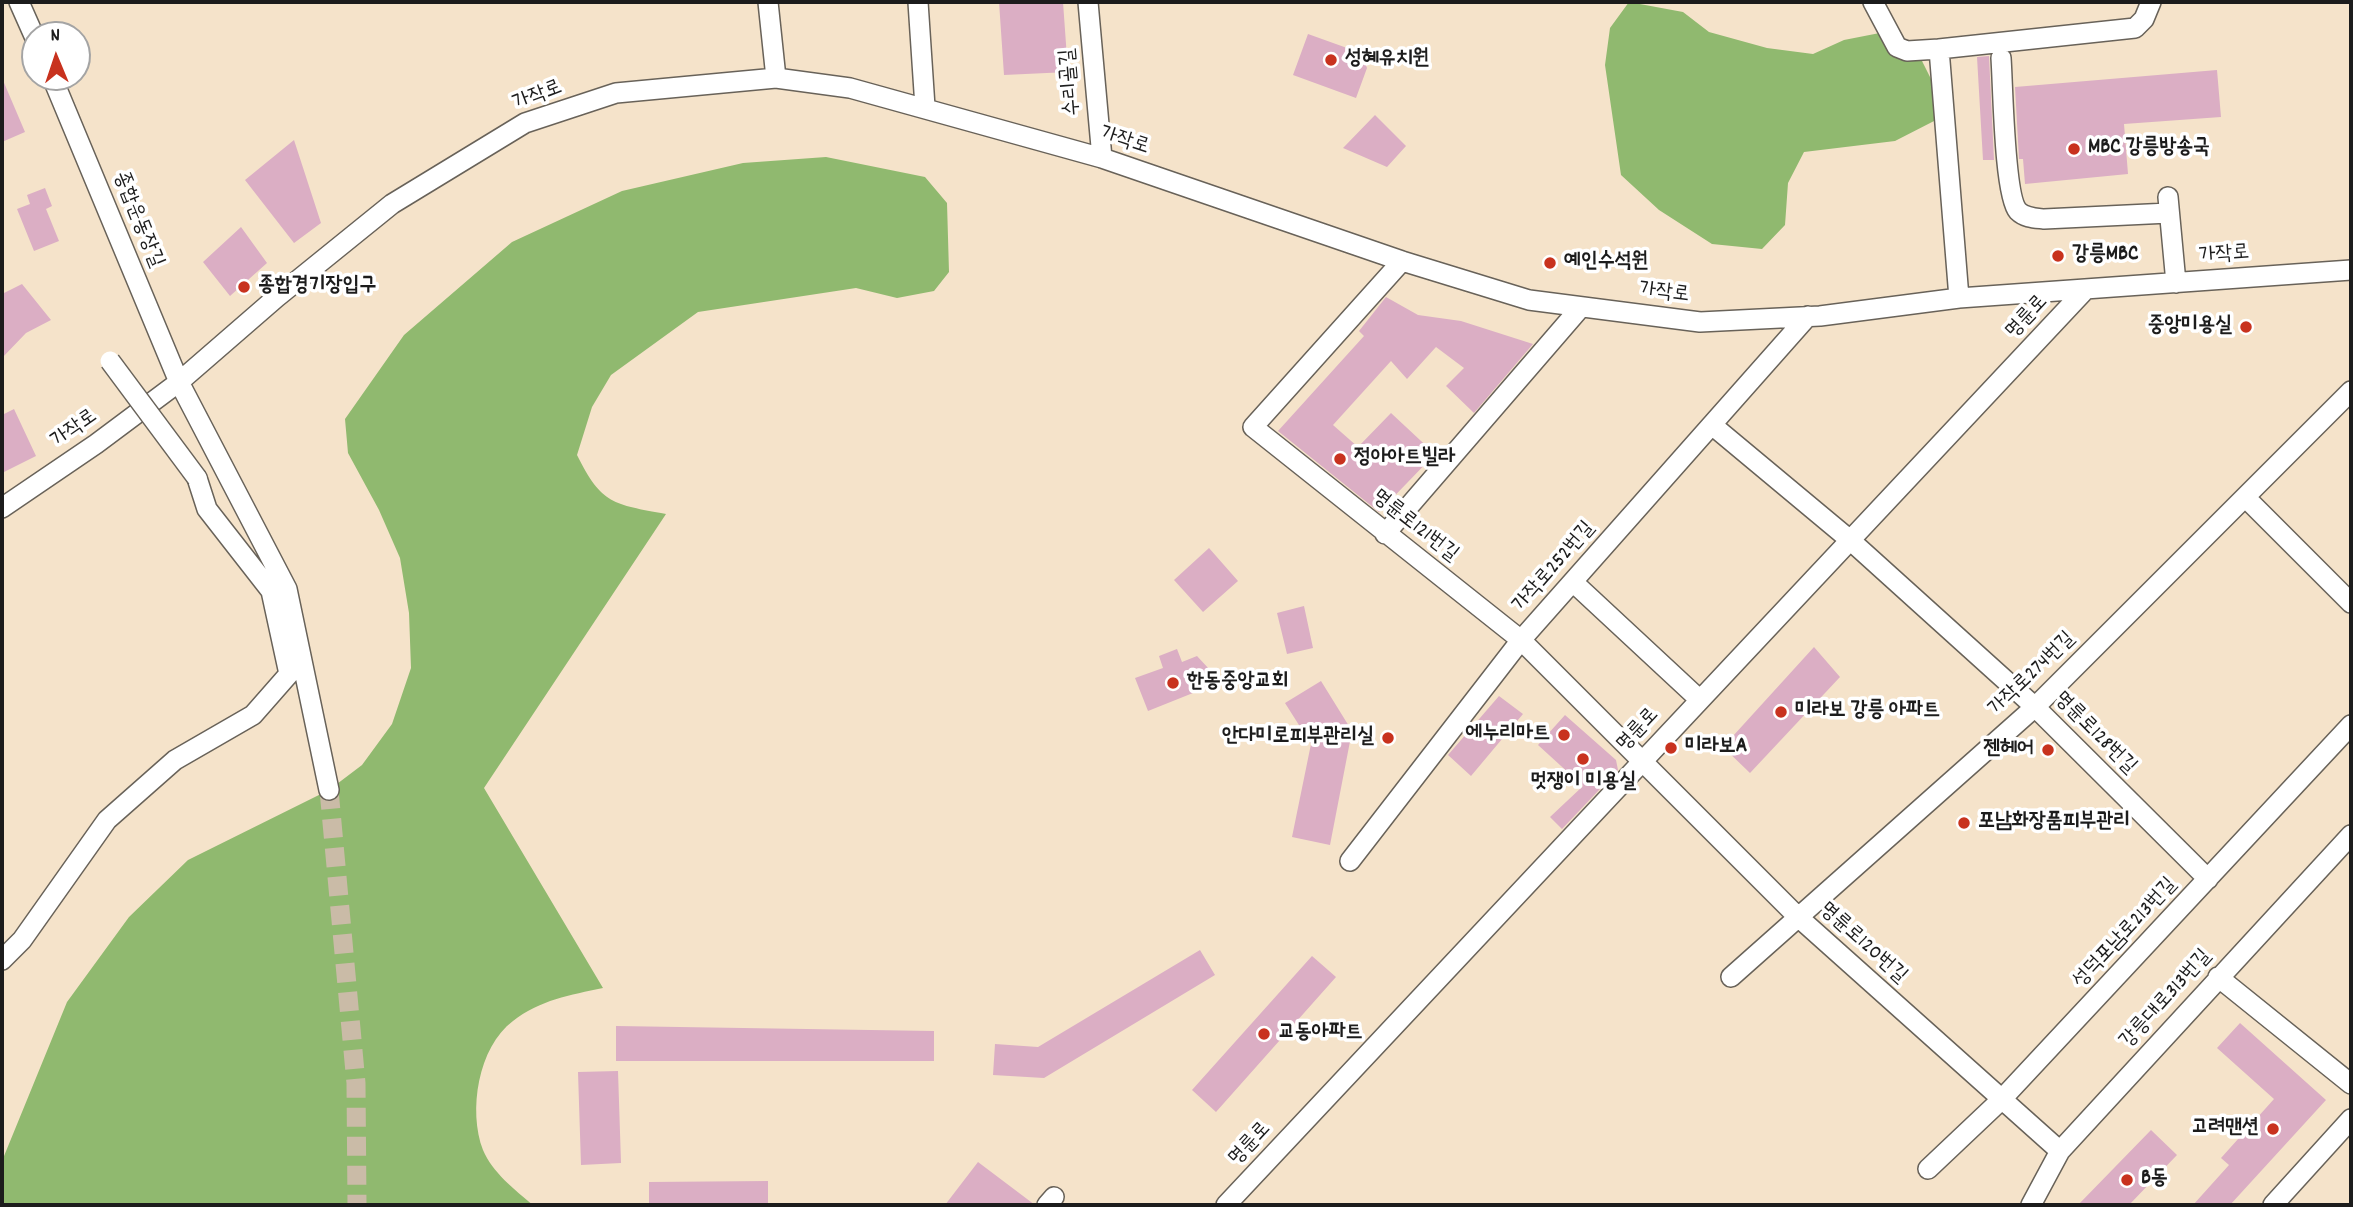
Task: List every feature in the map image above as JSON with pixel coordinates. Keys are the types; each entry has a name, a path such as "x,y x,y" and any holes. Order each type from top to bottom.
{"street":[{"path":"19,2 27,21"},
{"path":"768,2 776,78"},
{"path":"918,2 925,107"},
{"name":"수리골길","path":"1088,2 1102,158"},
{"path":"1873,2 1897,47 1907,51 2135,28 2144,19 2151,2"},
{"path":"1939,49 1959,298"},
{"path":"2001,58 2010,186 2018,210 2028,217 2044,219 2169,205 2176,283"},
{"name":"가작로","path":"2,508 96,444 179,382 277,297 393,204 525,123 616,93 776,78 850,88 1102,158 1402,261 1529,300 1700,321 1808,316 1959,298 2351,270"},
{"name":"종합운동장길","path":"58,91 179,382 287,590 329,790"},
{"name":"명륜로121번길","path":"1402,261 1253,426 1521,640 1641,763"},
{"name":"명륜로","path":"1226,1205 2086,289"},
{"path":"1385,534 1581,307"},
{"name":"가작로252번길","path":"1350,861 1521,640 1808,316"},
{"path":"2,960 30,930 107,820 175,760 253,715 289,674 271,591 207,509 197,478 110,361"},
{"name":"가작로274번길","path":"1731,977 2035,707 2351,391"},
{"name":"명륜로128번길","path":"1712,425 1850,540 2035,707 2208,880"},
{"path":"2246,498 2351,603"},
{"path":"1573,582 1700,700"},
{"name":"성덕포남로213번길","path":"1928,1169 2001,1100 2351,724"},
{"name":"명륜로120번길","path":"1641,763 1797,916 2060,1151"},
{"name":"강릉대로313번길","path":"2031,1205 2060,1151 2351,835"},
{"path":"2218,977 2351,1084"},
{"path":"2273,1205 2351,1119"}],"green space":[{"path":"1629,2 1683,12 1709,32 1767,48 1813,54 1844,40 1895,30 1918,53 1937,91 1936,120 1895,141 1804,152 1788,183 1785,225 1762,249 1712,244 1659,210 1621,175 1605,65 1610,28"},
{"path":"826,157 925,177 947,203 949,272 934,291 897,298 856,288 698,312 611,375 592,407 577,455 594,484 611,500 633,508 666,514 484,788 603,988 556,999 523,1014 501,1032 484,1063 479,1081 476,1117 483,1150 498,1173 533,1205 2,1205 2,1161 67,1002 129,917 188,860 329,790 362,765 392,724 411,668 409,613 400,558 379,510 348,453 345,419 404,335 512,242 622,191 743,163"}],"building":[{"path":"999,2 1063,2 1068,72 1004,75"},
{"name":"성혜유치원","path":"1308,34 1361,53 1367,68 1356,98 1293,75"},
{"path":"1989,56 1994,160 1983,160 1977,57"},
{"name":"MBC 강릉방송국","path":"2217,70 2221,117 2124,124 2128,174 2025,184 2023,159 2019,159 2015,87"},
{"path":"2,78 25,132 2,142"},
{"path":"1375,115 1406,146 1387,167 1343,148"},
{"path":"294,140 321,223 294,243 245,180"},
{"path":"45,188 52,206 46,209 59,241 34,251 17,209 30,204 27,195"},
{"path":"241,227 267,263 230,296 203,262"},
{"path":"22,284 51,320 26,333 2,358 2,294"},
{"path":"1386,297 1418,315 1461,321 1533,344 1474,413 1446,386 1464,368 1436,347 1407,379 1391,361 1333,425 1358,447 1391,413 1435,454 1379,512 1278,431 1364,336 1359,331"},
{"path":"14,409 36,456 2,473 2,415"},
{"path":"1209,548 1238,581 1203,612 1174,580"},
{"path":"1304,606 1313,648 1287,654 1277,613"},
{"name":"미라보 강릉 아파트","path":"1814,647 1840,677 1750,773 1723,747"},
{"name":"한동중앙교회","path":"1177,649 1182,662 1197,656 1210,670 1208,687 1148,711 1135,678 1163,668 1159,656"},
{"path":"1321,681 1352,731 1330,845 1292,837 1311,744 1285,703"},
{"path":"1499,696 1523,714 1471,776 1448,755"},
{"path":"1565,715 1616,760 1618,770 1562,829 1550,817 1583,786 1538,745"},
{"path":"1200,950 1215,975 1044,1078 993,1075 995,1044 1038,1047"},
{"name":"교동아파트","path":"1312,956 1336,977 1216,1112 1192,1090"},
{"name":"고려맨션","path":"2240,1023 2326,1100 2230,1205 2193,1205 2229,1165 2221,1158 2274,1099 2217,1048"},
{"path":"616,1026 934,1031 934,1061 616,1061"},
{"path":"618,1071 621,1163 581,1165 578,1072"},
{"name":"B동","path":"2151,1130 2177,1155 2129,1205 2078,1205"},
{"path":"978,1162 1035,1205 945,1205"},
{"path":"768,1181 768,1205 649,1205 649,1182"}],"tunnel":[{"path":"329,790 356,1083 357,1205"}],"place":[{"name":"성혜유치원","path":"1331,60"},
{"name":"MBC 강릉방송국","path":"2074,149"},
{"name":"강릉MBC","path":"2058,256"},
{"name":"예인수석원","path":"1550,263"},
{"name":"종합경기장입구","path":"244,287"},
{"name":"중앙미용실","path":"2246,327"},
{"name":"정아아트빌라","path":"1340,459"},
{"name":"한동중앙교회","path":"1173,683"},
{"name":"미라보 강릉 아파트","path":"1781,712"},
{"name":"에누리마트","path":"1564,735"},
{"name":"안다미로피부관리실","path":"1388,738"},
{"name":"미라보A","path":"1671,748"},
{"name":"젠헤어","path":"2048,750"},
{"name":"멋쟁이 미용실","path":"1583,759"},
{"name":"포남화장품피부관리","path":"1964,823"},
{"name":"교동아파트","path":"1264,1034"},
{"name":"고려맨션","path":"2273,1129"},
{"name":"B동","path":"2127,1180"}]}
